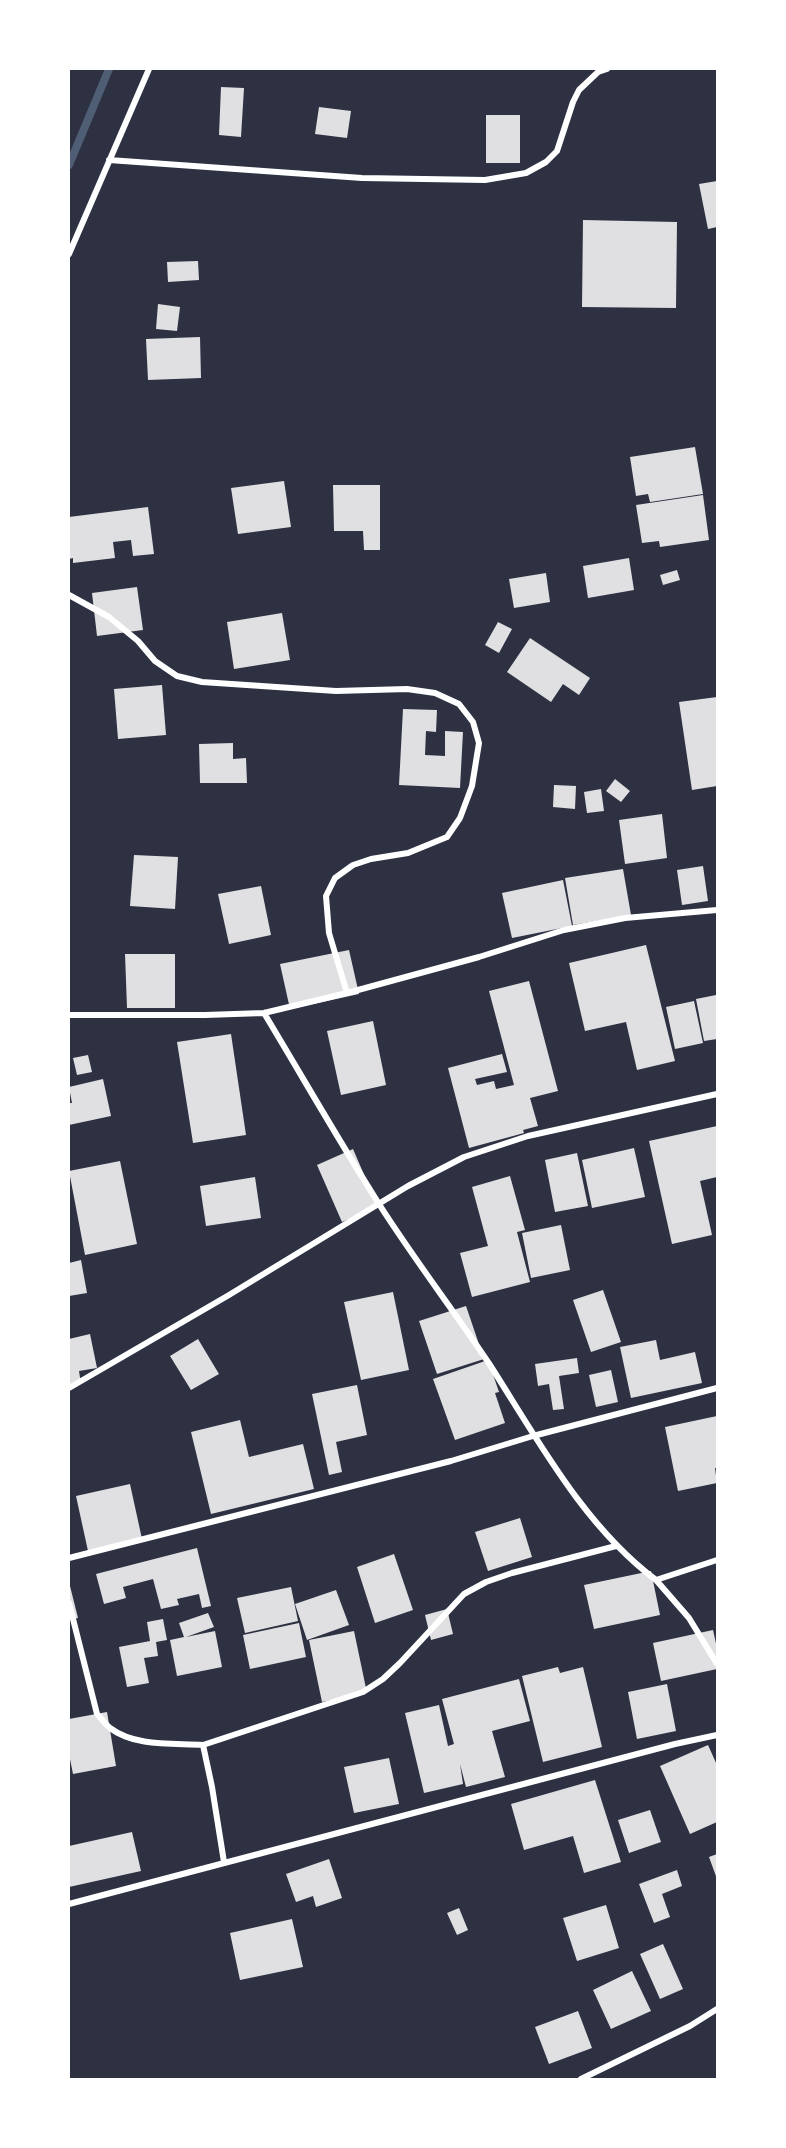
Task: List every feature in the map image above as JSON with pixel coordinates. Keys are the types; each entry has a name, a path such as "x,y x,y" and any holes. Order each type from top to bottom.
{"street":[{"path":"69,254 149,69"},
{"path":"109,160 362,178 484,180 526,173 546,162 556,151 579,90 598,72 607,69"},
{"path":"69,595 109,617 138,641 155,661 177,676 202,682 336,691 407,689 435,693 459,704 473,722 479,743 472,786 460,818 447,837 408,853 371,859 353,865 334,878 326,896 330,933 347,993"},
{"path":"69,1015 264,1013 479,957 564,930 625,918 717,910"},
{"path":"264,1013 380,1205 490,1366 533,1436 616,1546 656,1580 689,1618 717,1664"},
{"path":"69,1388 380,1205 408,1186 464,1157 528,1136 717,1094"},
{"path":"69,1558 451,1461 533,1436 717,1388"},
{"path":"69,1604 97,1714 108,1727 122,1735 147,1742 203,1745 363,1692 383,1679 400,1663 464,1594 486,1582 616,1546"},
{"path":"656,1580 717,1560"},
{"path":"69,1904 675,1744 717,1735"},
{"path":"203,1745 224,1862"},
{"path":"581,2079 690,2026 717,2009"}],"building":[{"path":"221,87 244,88 241,137 219,135"},
{"path":"319,107 351,111 347,138 315,134"},
{"path":"486,115 520,115 520,163 486,163"},
{"path":"717,181 717,227 708,229 699,184"},
{"path":"583,220 677,222 676,308 582,307"},
{"path":"198,261 199,280 168,282 167,262"},
{"path":"158,304 180,307 177,331 156,329"},
{"path":"200,337 201,378 148,380 146,339"},
{"path":"695,447 703,494 650,502 648,494 636,496 630,457"},
{"path":"284,481 291,527 238,534 231,488"},
{"path":"333,485 380,485 380,550 364,550 363,531 334,531"},
{"path":"703,495 709,540 660,547 659,541 642,543 636,505"},
{"path":"148,507 154,554 133,556 131,540 113,542 115,558 73,563 73,558 69,559 69,517"},
{"path":"629,558 634,590 588,598 583,566"},
{"path":"677,570 680,580 663,585 660,575"},
{"path":"546,573 550,602 514,608 509,579"},
{"path":"137,587 143,630 97,636 92,593"},
{"path":"282,613 290,660 234,669 227,622"},
{"path":"498,622 512,629 499,653 485,645"},
{"path":"530,638 590,678 579,695 563,684 551,702 507,672"},
{"path":"162,685 166,735 118,739 114,689"},
{"path":"717,697 717,786 692,790 679,702"},
{"path":"403,709 437,710 436,732 426,731 425,755 445,756 445,731 463,732 460,788 399,785"},
{"path":"233,743 233,759 246,758 247,783 200,783 199,744"},
{"path":"615,779 630,791 621,802 606,791"},
{"path":"554,785 576,786 575,809 553,807"},
{"path":"601,789 604,811 587,813 584,792"},
{"path":"662,814 667,858 625,864 619,820"},
{"path":"134,855 178,857 175,909 130,906"},
{"path":"703,866 708,901 682,905 677,870"},
{"path":"623,869 631,915 573,925 565,878"},
{"path":"563,880 572,926 512,938 502,893"},
{"path":"261,886 271,935 229,944 218,894"},
{"path":"646,945 675,1061 637,1070 626,1022 585,1031 569,963"},
{"path":"349,950 359,994 290,1009 280,964"},
{"path":"125,954 175,954 175,1008 127,1008"},
{"path":"529,981 558,1091 530,1098 538,1126 523,1130 524,1133 469,1148 448,1068 502,1054 507,1072 475,1079 477,1085 494,1081 496,1089 514,1085 489,991"},
{"path":"716,995 717,1039 704,1041 696,999"},
{"path":"694,1001 703,1043 675,1049 666,1007"},
{"path":"373,1021 386,1085 341,1095 327,1031"},
{"path":"231,1034 246,1135 193,1143 177,1042"},
{"path":"88,1055 92,1072 77,1075 73,1058"},
{"path":"103,1079 111,1116 69,1125 69,1103 72,1103 69,1087"},
{"path":"717,1126 717,1177 700,1181 712,1235 672,1244 649,1141"},
{"path":"634,1148 645,1197 592,1208 582,1160"},
{"path":"353,1149 378,1207 342,1222 317,1165"},
{"path":"577,1153 588,1206 555,1212 545,1160"},
{"path":"120,1161 137,1244 85,1255 69,1171"},
{"path":"510,1176 525,1230 517,1232 530,1282 472,1297 460,1253 488,1246 472,1187"},
{"path":"255,1177 261,1218 206,1226 200,1186"},
{"path":"561,1225 570,1270 531,1278 522,1233"},
{"path":"81,1260 87,1293 69,1296 69,1263"},
{"path":"603,1290 621,1342 591,1352 573,1300"},
{"path":"393,1292 409,1370 361,1380 344,1302"},
{"path":"466,1306 484,1359 437,1374 419,1321"},
{"path":"90,1334 97,1368 79,1371 81,1384 69,1386 69,1339"},
{"path":"198,1339 219,1374 191,1390 170,1356"},
{"path":"656,1340 660,1360 695,1352 702,1383 631,1398 620,1347"},
{"path":"577,1358 579,1373 559,1376 564,1409 553,1410 549,1384 538,1386 535,1364"},
{"path":"488,1360 499,1392 495,1393 505,1423 455,1440 433,1379"},
{"path":"611,1370 618,1402 596,1407 589,1375"},
{"path":"357,1385 367,1435 336,1442 342,1472 329,1475 312,1394"},
{"path":"717,1416 717,1468 715,1468 717,1483 678,1491 665,1427"},
{"path":"240,1420 249,1457 303,1444 314,1489 211,1514 191,1432"},
{"path":"130,1484 142,1539 88,1551 76,1496"},
{"path":"520,1518 532,1557 488,1571 475,1532"},
{"path":"197,1548 211,1606 202,1608 199,1594 177,1599 179,1605 161,1609 153,1579 123,1587 126,1598 104,1604 96,1574"},
{"path":"394,1554 413,1610 375,1623 357,1567"},
{"path":"651,1571 660,1615 594,1629 584,1585"},
{"path":"69,1582 78,1618 69,1620"},
{"path":"291,1587 298,1621 245,1633 237,1598"},
{"path":"336,1590 349,1625 307,1640 295,1604"},
{"path":"447,1609 453,1634 431,1640 425,1615"},
{"path":"208,1613 214,1627 186,1637 215,1631 222,1667 177,1676 170,1640 184,1637 179,1623"},
{"path":"163,1619 167,1640 156,1642 158,1656 144,1658 149,1683 127,1687 119,1647 150,1641 147,1622"},
{"path":"299,1623 306,1657 250,1669 243,1635"},
{"path":"713,1630 717,1648 717,1669 661,1681 653,1643"},
{"path":"354,1631 367,1693 322,1702 309,1640"},
{"path":"558,1667 560,1673 583,1667 602,1747 543,1762 522,1676"},
{"path":"519,1679 530,1721 492,1731 505,1777 466,1787 460,1764 463,1784 424,1793 405,1713 439,1705 448,1746 454,1744 442,1699"},
{"path":"667,1684 676,1731 637,1739 628,1692"},
{"path":"107,1712 116,1766 73,1774 69,1754 69,1719"},
{"path":"708,1745 717,1765 717,1822 690,1834 660,1766"},
{"path":"389,1758 399,1804 354,1813 344,1767"},
{"path":"595,1780 621,1862 584,1873 573,1836 524,1850 511,1804"},
{"path":"650,1810 661,1842 629,1853 618,1820"},
{"path":"132,1832 141,1871 69,1887 69,1846"},
{"path":"717,1854 717,1879 709,1857"},
{"path":"329,1859 342,1898 316,1907 313,1896 296,1902 286,1874"},
{"path":"677,1870 682,1886 662,1894 670,1917 654,1923 639,1884"},
{"path":"606,1905 619,1948 577,1961 563,1918"},
{"path":"459,1908 468,1930 457,1935 447,1913"},
{"path":"292,1919 303,1967 240,1980 230,1933"},
{"path":"663,1944 683,1989 660,1999 640,1954"},
{"path":"632,1971 651,2011 611,2029 593,1990"},
{"path":"578,2011 592,2048 549,2064 535,2027"}],"waterway":[{"path":"69,165 109,69"}]}
